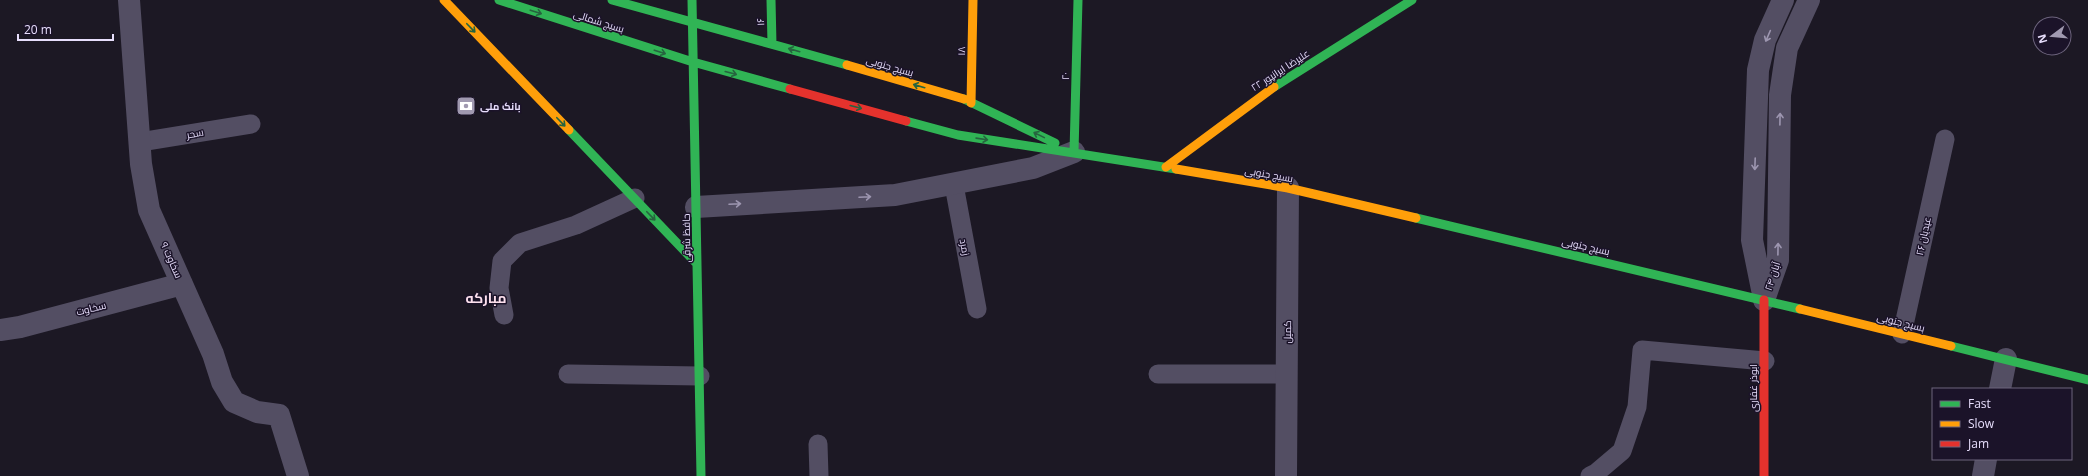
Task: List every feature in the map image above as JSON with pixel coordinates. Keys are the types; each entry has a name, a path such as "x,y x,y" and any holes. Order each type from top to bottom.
{"main road":[{"path":"444,0 697,264"},
{"name":"بسیج شمالی","path":"499,0 693,62"},
{"path":"612,0 692,22"},
{"name":"حافظ شرقی","path":"692,0 700,376 700,476"},
{"name":"۱۶","path":"771,0 772,44"},
{"name":"۱۸","path":"972,103 973,0"},
{"name":"۲۰","path":"1074,152 1078,0"},
{"name":"علیرضا ایرانپور ۲۲","path":"1166,167 1262,94 1412,0"},
{"name":"بسیج جنوبی","path":"692,22 958,96 1074,152"},
{"name":"بسیج جنوبی","path":"693,62 958,135 1074,152 1288,188 1764,300 2088,380"},
{"name":"ابوذر غفاری","path":"1764,300 1764,476"}],"street":[{"name":"سخاوت ۹","path":"129,0 141,164 150,210 213,354 222,382 234,402 257,412 279,415 298,476"},
{"name":"آبان ۲۴","path":"1764,300 1752,240 1758,70 1765,40 1784,0"},
{"name":"آبان ۲۴","path":"1764,300 1778,260 1780,95 1786,48 1809,0"},
{"path":"696,206 896,195 954,185 1033,168 1074,152"},
{"name":"کمیل","path":"1286,476 1288,188"},
{"name":"سخاوت","path":"0,330 20,327 182,284"},
{"path":"2000,388 2006,359"},
{"path":"1983,476 1986,460"}],"lane":[{"name":"سحر","path":"140,142 251,124"},
{"name":"عیدیان ۲۶","path":"1902,334 1945,139"},
{"name":"زمرد","path":"954,185 977,310"},
{"path":"504,315 499,288 502,261 520,243 576,225 634,198"},
{"path":"1590,476 1596,473 1622,451 1637,407 1642,350 1764,361"},
{"path":"568,374 700,376"},
{"path":"1158,374 1287,374"},
{"path":"818,444 819,476"}],"traffic: fast":[{"path":"499,0 693,62 790,89"},
{"path":"612,0 847,65"},
{"path":"692,0 701,476"},
{"path":"771,0 772,44"},
{"path":"1074,152 1078,0"},
{"path":"1274,87 1412,0"},
{"path":"964,99 1055,143"},
{"path":"906,121 958,135 1176,169"},
{"path":"569,130 697,264"},
{"path":"1416,218 1800,309"},
{"path":"1951,346 2088,380"}],"traffic: slow":[{"path":"444,0 569,130"},
{"path":"971,103 973,0"},
{"path":"847,65 964,99"},
{"path":"1166,167 1274,87"},
{"path":"1176,169 1288,188 1416,218"},
{"path":"1800,309 1951,346"}],"traffic: jam":[{"path":"790,89 906,121"},
{"path":"1764,300 1764,476"}],"place":[{"name":"بانک ملی","path":"466,106"}],"district":[{"name":"مبارکه","path":"486,297"}]}
